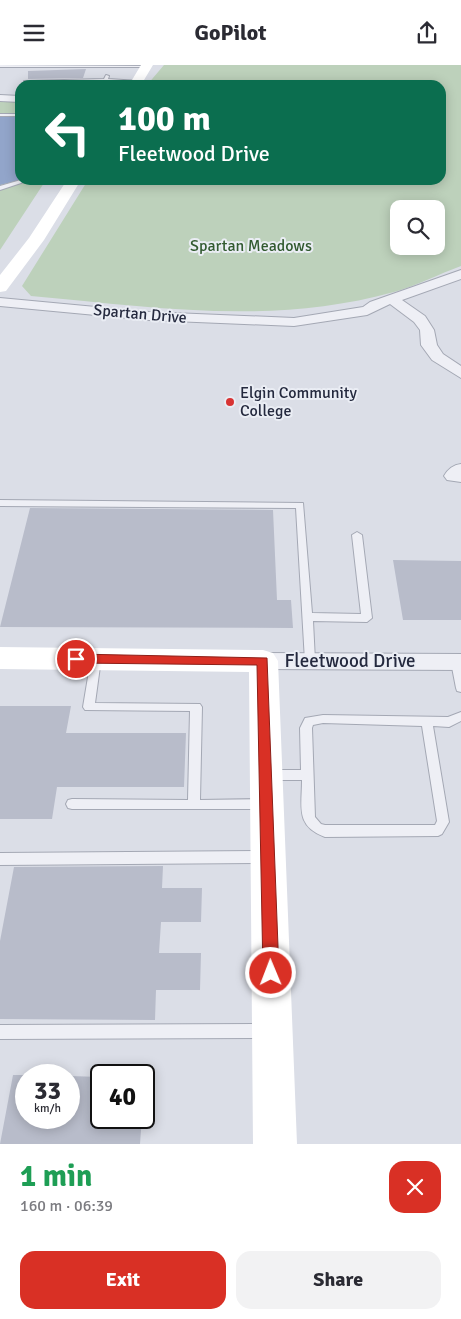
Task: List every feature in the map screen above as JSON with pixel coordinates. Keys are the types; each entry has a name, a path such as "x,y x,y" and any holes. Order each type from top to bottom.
{"street":[{"path":"138,80 146,66"},
{"path":"0,99 15,99"},
{"path":"0,287 36,240 71,185"},
{"name":"Spartan Drive","path":"0,302 149,316 294,322 367,311 375,305 461,274"},
{"path":"392,299 420,319 427,330 429,345 437,357 461,373"},
{"path":"461,469 452,476 461,476"},
{"name":"Fleetwood Drive","path":"0,658 458,662"},
{"path":"263,661 275,1144"}],"lane":[{"path":"0,66 146,66"},
{"path":"53,73 56,67"},
{"path":"105,80 110,67"},
{"path":"0,115 15,115"},
{"path":"0,188 15,184"},
{"path":"0,503 300,505 310,661"},
{"path":"307,617 367,618 357,535"},
{"path":"96,659 89,707 196,707 194,805"},
{"path":"458,662 461,689"},
{"path":"427,721 443,822 438,830 325,831 317,828 309,819 306,729 309,721 323,719 427,721 450,722 461,716"},
{"path":"72,803 194,805 267,789 308,775"},
{"path":"0,859 268,857"},
{"path":"0,1032 273,1031"}],"green space":[{"name":"Spartan Meadows","path":"164,65 461,65 461,266 394,292 303,309 213,311 168,309 31,296 22,286 85,185 446,185 446,80 151,80"},
{"path":"0,95 15,95 15,185 43,185 0,250"}],"water":[{"path":"0,117 15,117 15,181 0,185"}],"building":[{"path":"86,69 83,78 28,79 28,71"},
{"path":"30,508 273,510 277,600 291,600 293,628 0,627"},
{"path":"393,560 461,561 461,620 403,620"},
{"path":"0,706 71,706 66,733 186,733 184,787 57,787 52,819 0,819"},
{"path":"163,866 162,888 202,888 201,922 161,922 159,953 201,953 200,990 156,990 155,1020 0,1019 0,941 14,867"},
{"path":"13,1075 15,1075 15,1129 80,1129 80,1076 90,1077 90,1129 141,1129 140,1144 0,1144"}],"place":[{"name":"Elgin Community College","path":"230,402"}],"route":[{"path":"76,659 263,661 271,973"}]}
